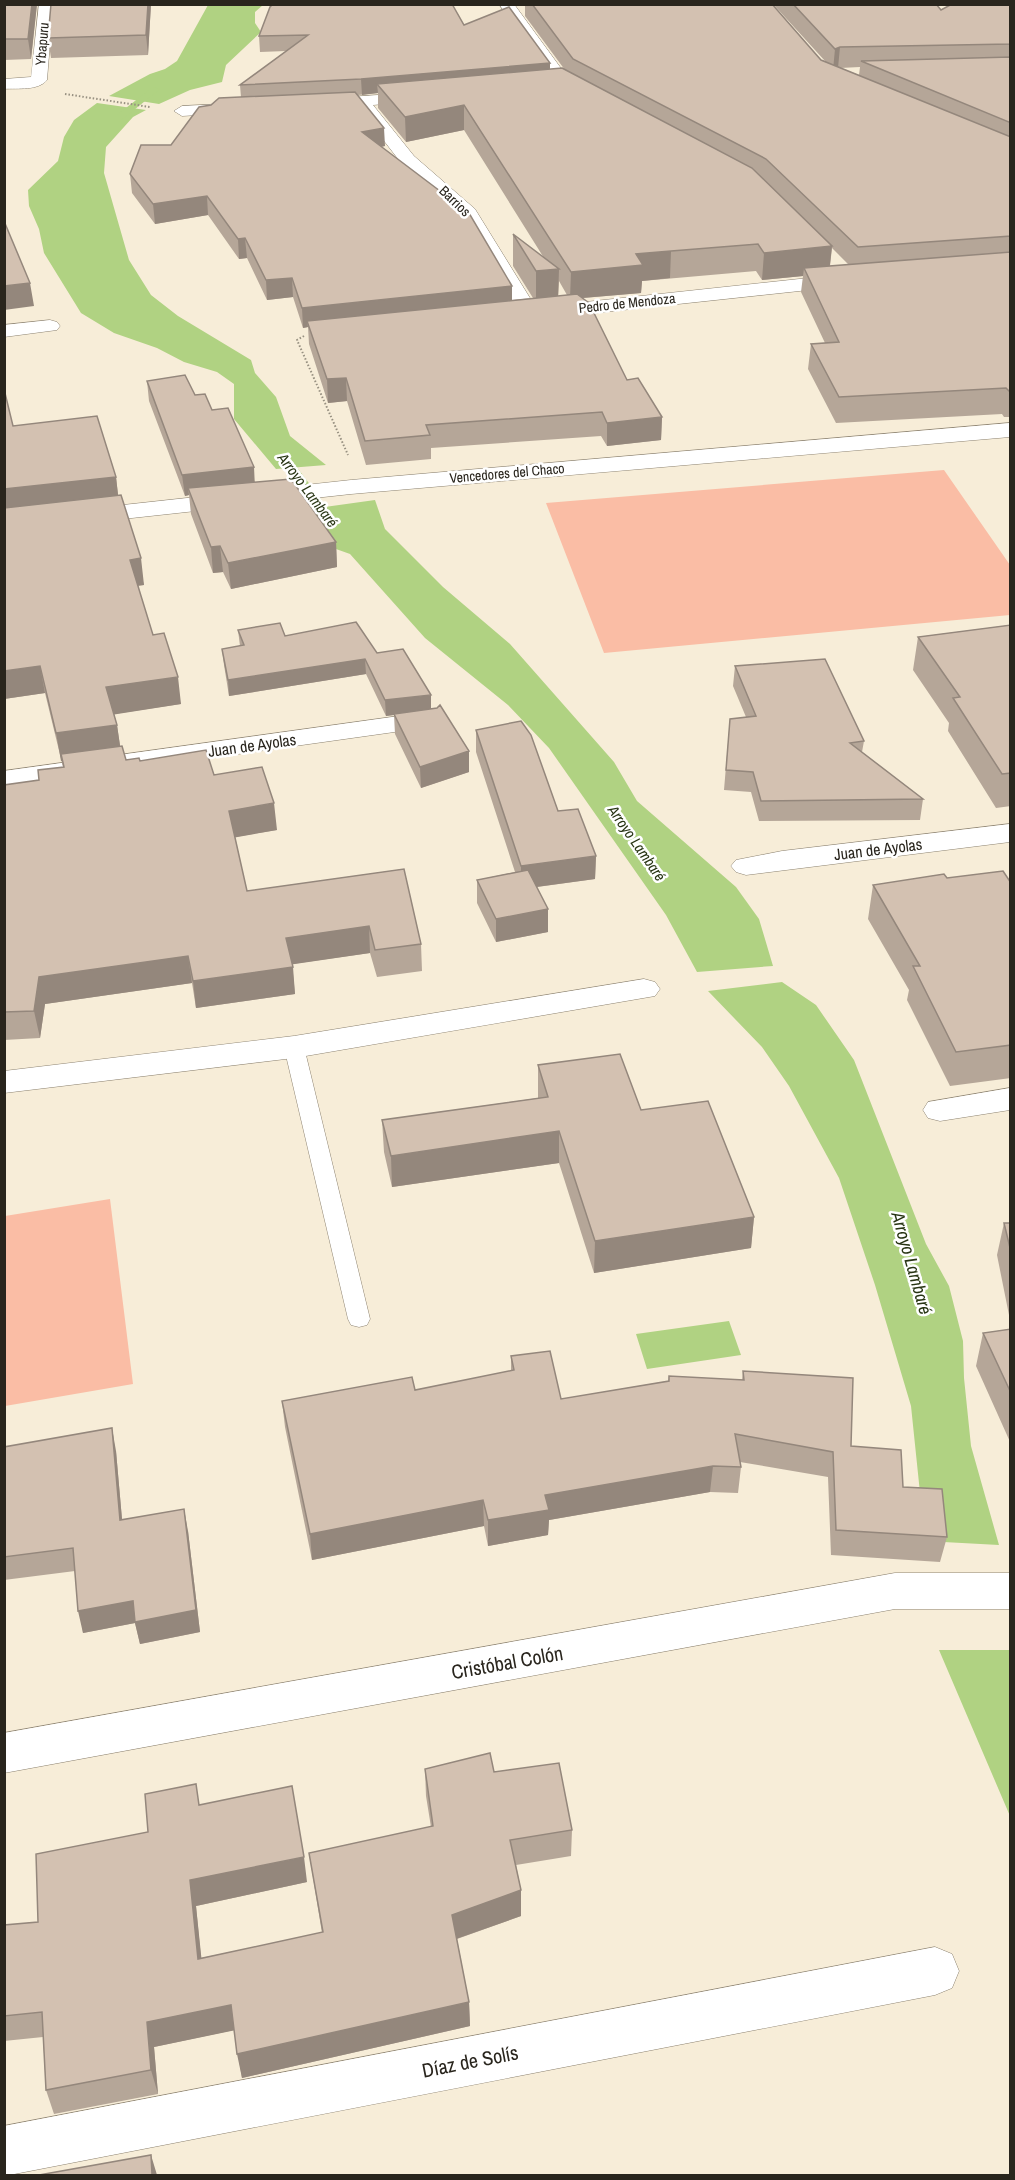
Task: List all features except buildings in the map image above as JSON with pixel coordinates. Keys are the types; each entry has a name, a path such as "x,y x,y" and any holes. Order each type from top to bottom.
{"street":[{"name":"Ybapuru","path":"4,84 39,80 46,4"},
{"path":"506,4 566,85 606,106"},
{"path":"543,87 566,85"},
{"path":"302,105 441,95"},
{"name":"Barrios","path":"362,102 408,160 469,213 530,314"},
{"path":"182,111 254,107"},
{"name":"Pedro de Mendoza","path":"507,316 854,279 832,263"},
{"path":"4,331 50,326"},
{"name":"Vencedores del Chaco","path":"4,525 356,486 1011,430"},
{"name":"Juan de Ayolas","path":"4,779 428,720"},
{"name":"Juan de Ayolas","path":"746,867 782,860 1011,833"},
{"path":"4,1082 294,1047 644,989"},
{"path":"940,1110 1011,1099"},
{"name":"Cristóbal Colón","path":"4,1753 896,1591 1011,1591"},
{"name":"Díaz de Solís","path":"4,2151 935,1971"}],"lane":[{"path":"294,1047 359,1319"}],"path":[{"path":"90,97 156,108"},
{"path":"304,336 297,340 356,486"}],"shaded area":[{"path":"944,470 1010,565 1010,615 604,653 546,503"},
{"path":"110,1199 133,1384 5,1406 5,1216"}],"water":[{"path":"208,5 263,5 255,12 255,23 261,32 226,65 222,82 190,90 159,104 109,96 177,61"},
{"path":"97,103 146,110 133,117 106,147 104,173 129,260 151,295 178,316 251,360 255,373 276,397 290,436 326,465 276,469 234,419 234,384 217,372 184,362 157,348 114,333 81,313 44,253 39,229 29,206 28,190 58,161 64,137 74,120"},
{"path":"375,500 385,529 443,587 510,644 614,762 637,801 736,887 759,919 773,966 697,972 666,915 549,748 508,705 425,638 350,554 336,549 296,511"},
{"path":"782,982 816,1005 854,1060 926,1244 949,1286 963,1341 964,1378 971,1446 999,1545 925,1541 911,1406 875,1285 839,1178 789,1086 762,1047 708,991"},
{"path":"729,1321 741,1355 647,1369 636,1334"},
{"path":"939,1650 1010,1650 1010,1816"}],"waterway":[{"name":"Arroyo Lambaré","path":"116,120 156,89"},
{"name":"Arroyo Lambaré","path":"280,452 334,524"}]}
